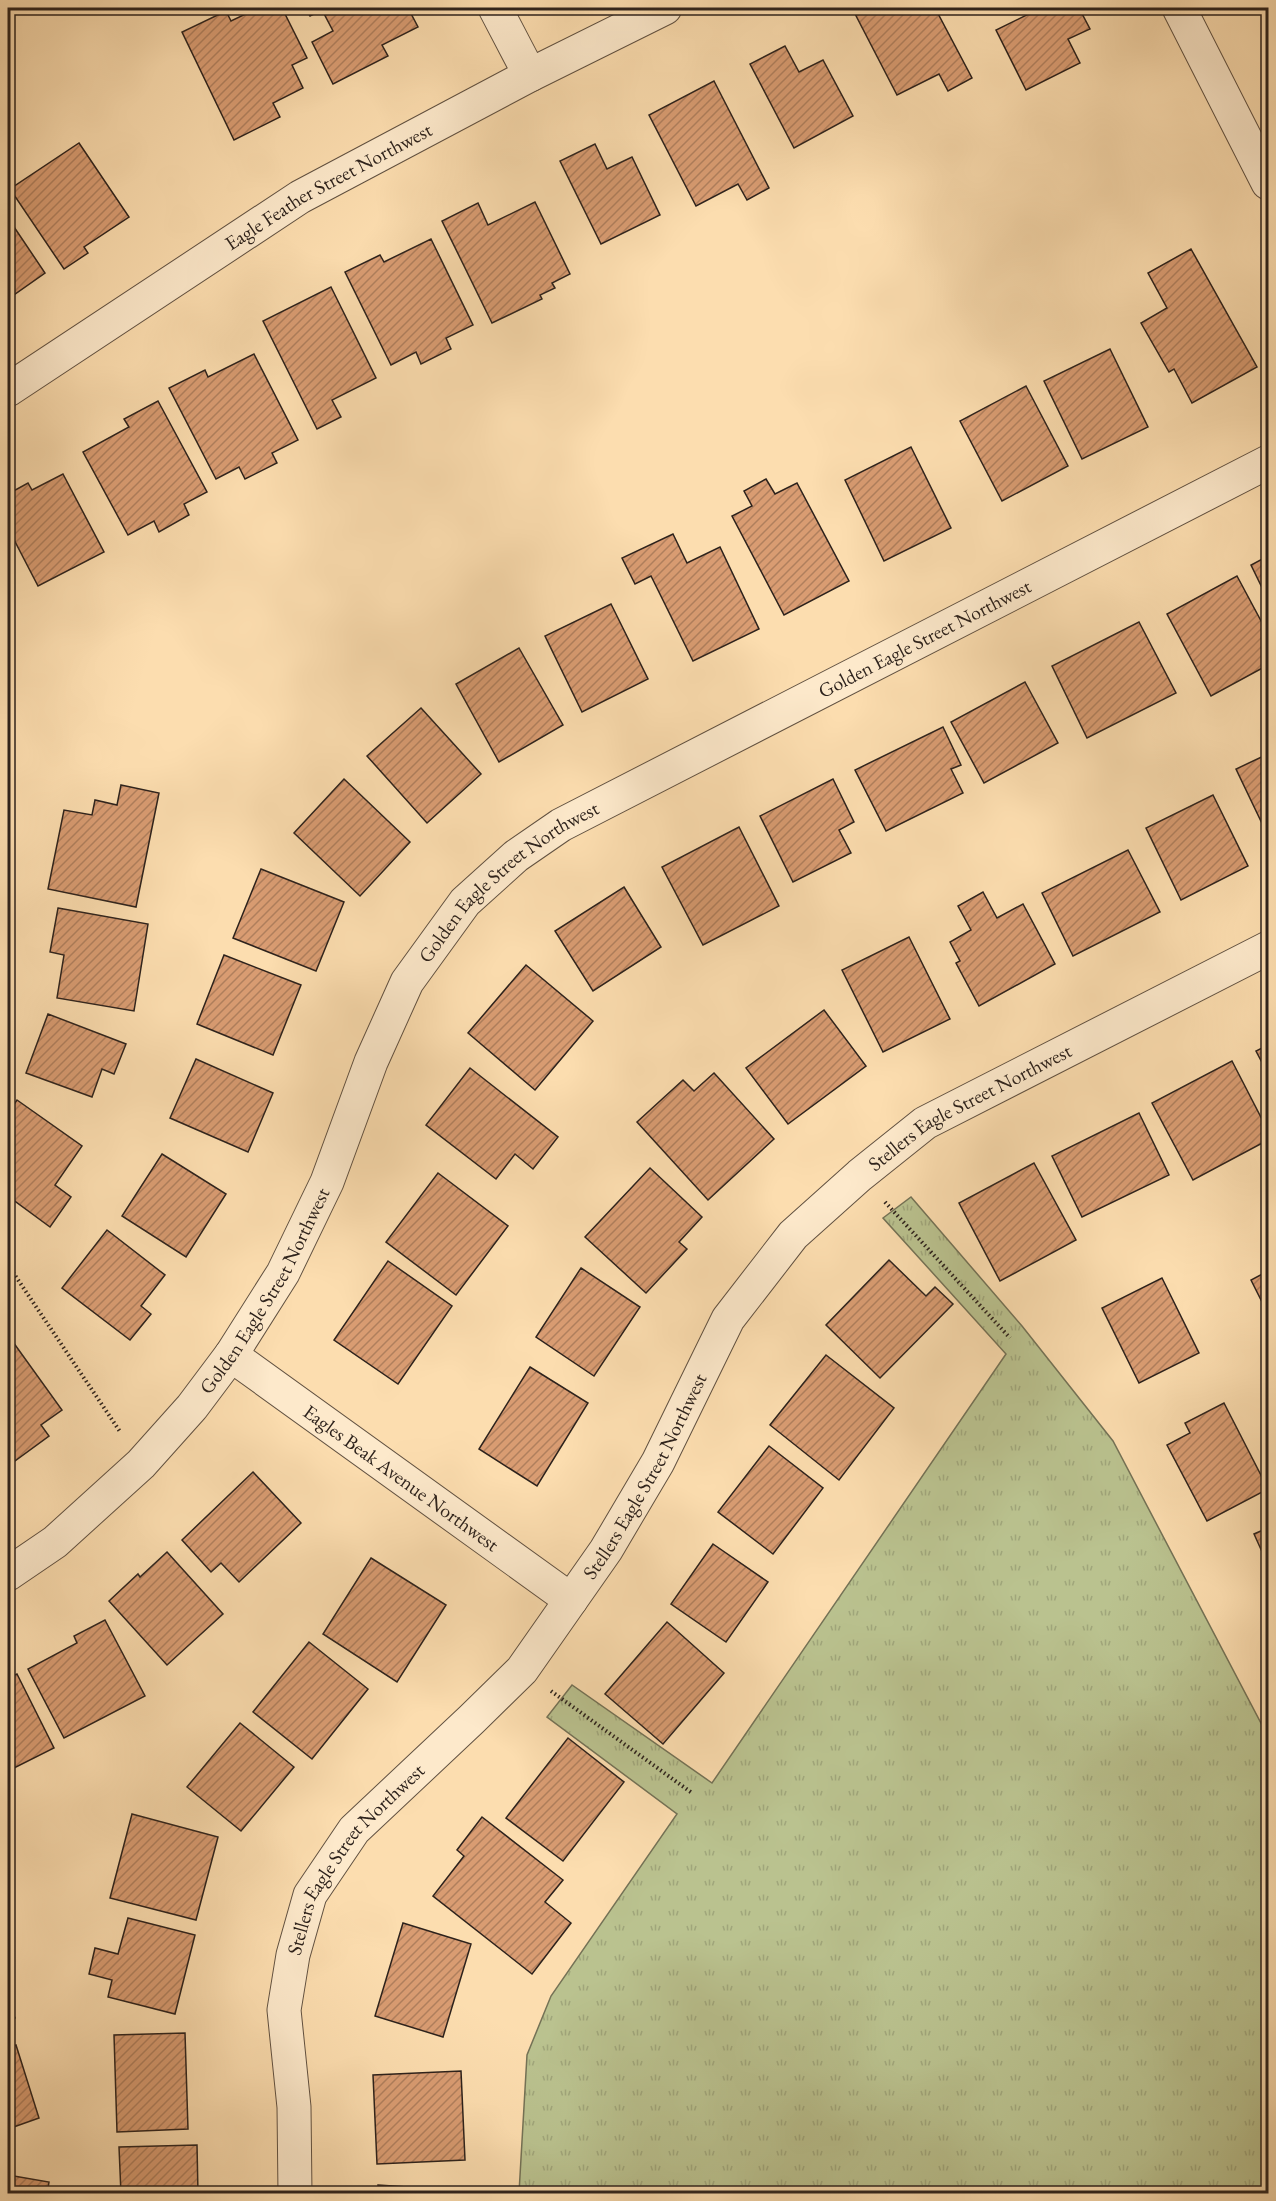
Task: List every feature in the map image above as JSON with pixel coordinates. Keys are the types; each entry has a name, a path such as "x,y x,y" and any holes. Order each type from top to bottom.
{"street":[{"path":"495,8 530,75"},
{"name":"Eagle Feather Street Northwest","path":"8,390 300,197 530,75 664,8"},
{"path":"1179,8 1269,183"},
{"name":"Golden Eagle Street Northwest","path":"8,1574 55,1542 141,1464 192,1407 231,1355 283,1273 327,1182 371,1062 407,982 465,903 516,856 561,825 1269,462"},
{"name":"Stellers Eagle Street Northwest","path":"295,2193 294,2107 284,2010 293,1955 310,1895 354,1830 522,1670 606,1550 658,1462 728,1319 793,1235 860,1175 925,1123 1269,948"},
{"name":"Eagles Beak Avenue Northwest","path":"231,1355 571,1600"}],"path":[{"path":"860,1175 1010,1338"},
{"path":"8,1265 141,1464"},
{"path":"522,1670 692,1793"}],"green space":[{"path":"911,1197 1022,1326 1113,1441 1262,1725 1268,1732 1268,2193 519,2193 527,2055 551,1996 677,1814 547,1717 572,1685 712,1783 1006,1354 883,1218"}],"building":[{"path":"248,8 282,8 307,58 292,65 303,88 273,103 280,117 234,140 182,32 226,11 231,21 250,12"},
{"path":"305,8 408,8 418,27 382,45 388,56 333,84 312,42 333,31 322,10 310,16"},
{"path":"852,8 935,8 972,78 948,91 939,74 897,95"},
{"path":"1036,8 1079,8 1090,29 1068,39 1080,63 1026,90 996,30 1037,10"},
{"path":"785,46 799,72 823,60 853,116 794,148 750,64"},
{"path":"714,81 769,188 747,200 738,184 696,206 649,115"},
{"path":"79,143 129,217 84,247 88,253 64,269 10,189"},
{"path":"595,144 607,169 632,157 660,215 601,244 560,161"},
{"path":"535,202 570,274 552,283 555,288 540,295 542,299 492,323 442,221 478,203 488,225"},
{"path":"8,218 45,273 8,299"},
{"path":"431,239 473,325 446,338 451,349 421,364 416,352 391,365 345,272 380,255 384,262"},
{"path":"1191,249 1257,367 1192,403 1174,369 1169,372 1141,323 1167,308 1148,273"},
{"path":"331,287 376,378 332,400 341,417 317,429 263,321"},
{"path":"1110,349 1148,427 1082,459 1044,381"},
{"path":"254,354 298,440 272,453 277,463 245,479 239,467 216,479 169,388 205,370 208,377"},
{"path":"1026,386 1068,466 1002,501 960,421"},
{"path":"158,401 207,492 184,504 189,515 159,532 154,521 128,535 83,452 129,427 124,419"},
{"path":"911,447 951,528 884,561 845,480"},
{"path":"63,474 104,552 38,586 8,528 8,494 28,483 32,490"},
{"path":"766,479 775,494 797,483 849,581 784,615 732,516 752,506 744,491"},
{"path":"673,534 687,563 720,547 759,629 693,661 651,576 635,584 622,558"},
{"path":"1268,556 1268,600 1251,565"},
{"path":"1237,576 1268,634 1268,665 1211,696 1167,614"},
{"path":"611,604 648,679 582,712 545,636"},
{"path":"1139,622 1176,693 1087,738 1052,666"},
{"path":"519,648 563,725 499,762 456,684"},
{"path":"1025,682 1058,743 984,783 951,722"},
{"path":"421,708 481,774 427,823 367,756"},
{"path":"943,727 961,765 951,769 963,793 886,831 855,770"},
{"path":"1268,754 1268,836 1236,769"},
{"path":"344,779 410,842 360,896 294,833"},
{"path":"833,779 854,822 839,830 851,853 793,882 760,816"},
{"path":"121,785 159,793 136,907 48,889 64,810 92,815 95,800 117,805"},
{"path":"1213,795 1248,866 1181,900 1146,828"},
{"path":"739,827 779,906 703,945 662,867"},
{"path":"1128,850 1160,912 1073,956 1042,893"},
{"path":"261,869 344,902 316,971 233,938"},
{"path":"624,887 661,947 593,991 555,931"},
{"path":"983,892 997,918 1023,904 1055,964 979,1006 956,963 960,961 950,942 971,930 958,906"},
{"path":"58,908 148,924 134,1011 57,998 64,955 50,952"},
{"path":"909,937 950,1019 883,1052 842,970"},
{"path":"224,955 301,985 273,1055 197,1024"},
{"path":"526,965 593,1021 535,1090 468,1033"},
{"path":"824,1010 866,1066 788,1124 746,1068"},
{"path":"48,1014 126,1044 114,1074 102,1069 92,1097 26,1073"},
{"path":"1268,1045 1268,1074 1256,1051"},
{"path":"196,1059 273,1093 248,1152 170,1118"},
{"path":"1232,1061 1268,1131 1268,1140 1193,1180 1152,1103"},
{"path":"470,1068 558,1137 533,1169 515,1154 496,1179 426,1125"},
{"path":"714,1073 774,1139 708,1200 637,1122 683,1080 694,1091"},
{"path":"17,1100 82,1146 55,1185 71,1197 50,1227 8,1196 8,1113"},
{"path":"1139,1113 1169,1175 1082,1217 1052,1156"},
{"path":"162,1154 226,1194 186,1257 122,1216"},
{"path":"1034,1163 1076,1240 1000,1281 959,1203"},
{"path":"650,1168 702,1217 679,1242 687,1249 646,1293 585,1237"},
{"path":"438,1173 508,1226 456,1295 386,1242"},
{"path":"107,1230 165,1275 141,1306 151,1314 130,1340 62,1288"},
{"path":"889,1260 926,1296 935,1287 953,1304 880,1378 826,1325"},
{"path":"388,1261 452,1306 398,1384 334,1340"},
{"path":"581,1268 640,1307 594,1376 536,1337"},
{"path":"1268,1271 1268,1314 1251,1280"},
{"path":"1162,1278 1199,1353 1139,1383 1102,1308"},
{"path":"8,1335 62,1410 41,1425 49,1436 8,1466"},
{"path":"826,1355 894,1408 839,1480 770,1425"},
{"path":"530,1367 588,1403 537,1486 479,1449"},
{"path":"1224,1403 1268,1489 1207,1521 1167,1445 1190,1433 1185,1423"},
{"path":"769,1446 823,1488 773,1554 718,1512"},
{"path":"253,1472 301,1523 239,1582 221,1563 211,1572 182,1540"},
{"path":"1268,1528 1268,1565 1254,1534"},
{"path":"713,1544 768,1582 726,1642 671,1604"},
{"path":"167,1552 223,1614 167,1665 109,1601 138,1574 140,1577"},
{"path":"371,1558 446,1605 397,1682 323,1634"},
{"path":"105,1620 145,1696 64,1738 28,1669 77,1643 74,1636"},
{"path":"667,1622 724,1673 663,1744 605,1694"},
{"path":"309,1642 368,1689 312,1759 253,1712"},
{"path":"17,1674 54,1748 8,1771 8,1678"},
{"path":"240,1723 294,1767 241,1831 187,1787"},
{"path":"568,1738 624,1782 563,1861 506,1818"},
{"path":"132,1814 218,1837 196,1920 110,1898"},
{"path":"482,1817 563,1880 545,1902 571,1923 532,1974 433,1896 464,1856 457,1850"},
{"path":"128,1918 195,1935 175,2014 108,1997 112,1980 89,1974 95,1948 118,1954"},
{"path":"403,1923 471,1944 443,2037 375,2016"},
{"path":"8,2002 15,2018 8,2022"},
{"path":"185,2033 188,2129 117,2132 114,2035"},
{"path":"16,2045 39,2118 8,2129 8,2048"},
{"path":"461,2071 465,2160 377,2164 373,2075"},
{"path":"8,2129 12,2143 8,2144"},
{"path":"197,2145 198,2194 121,2194 119,2147"},
{"path":"8,2175 49,2182 47,2194 8,2194"},
{"path":"378,2185 466,2191 465,2194 378,2194"}]}
